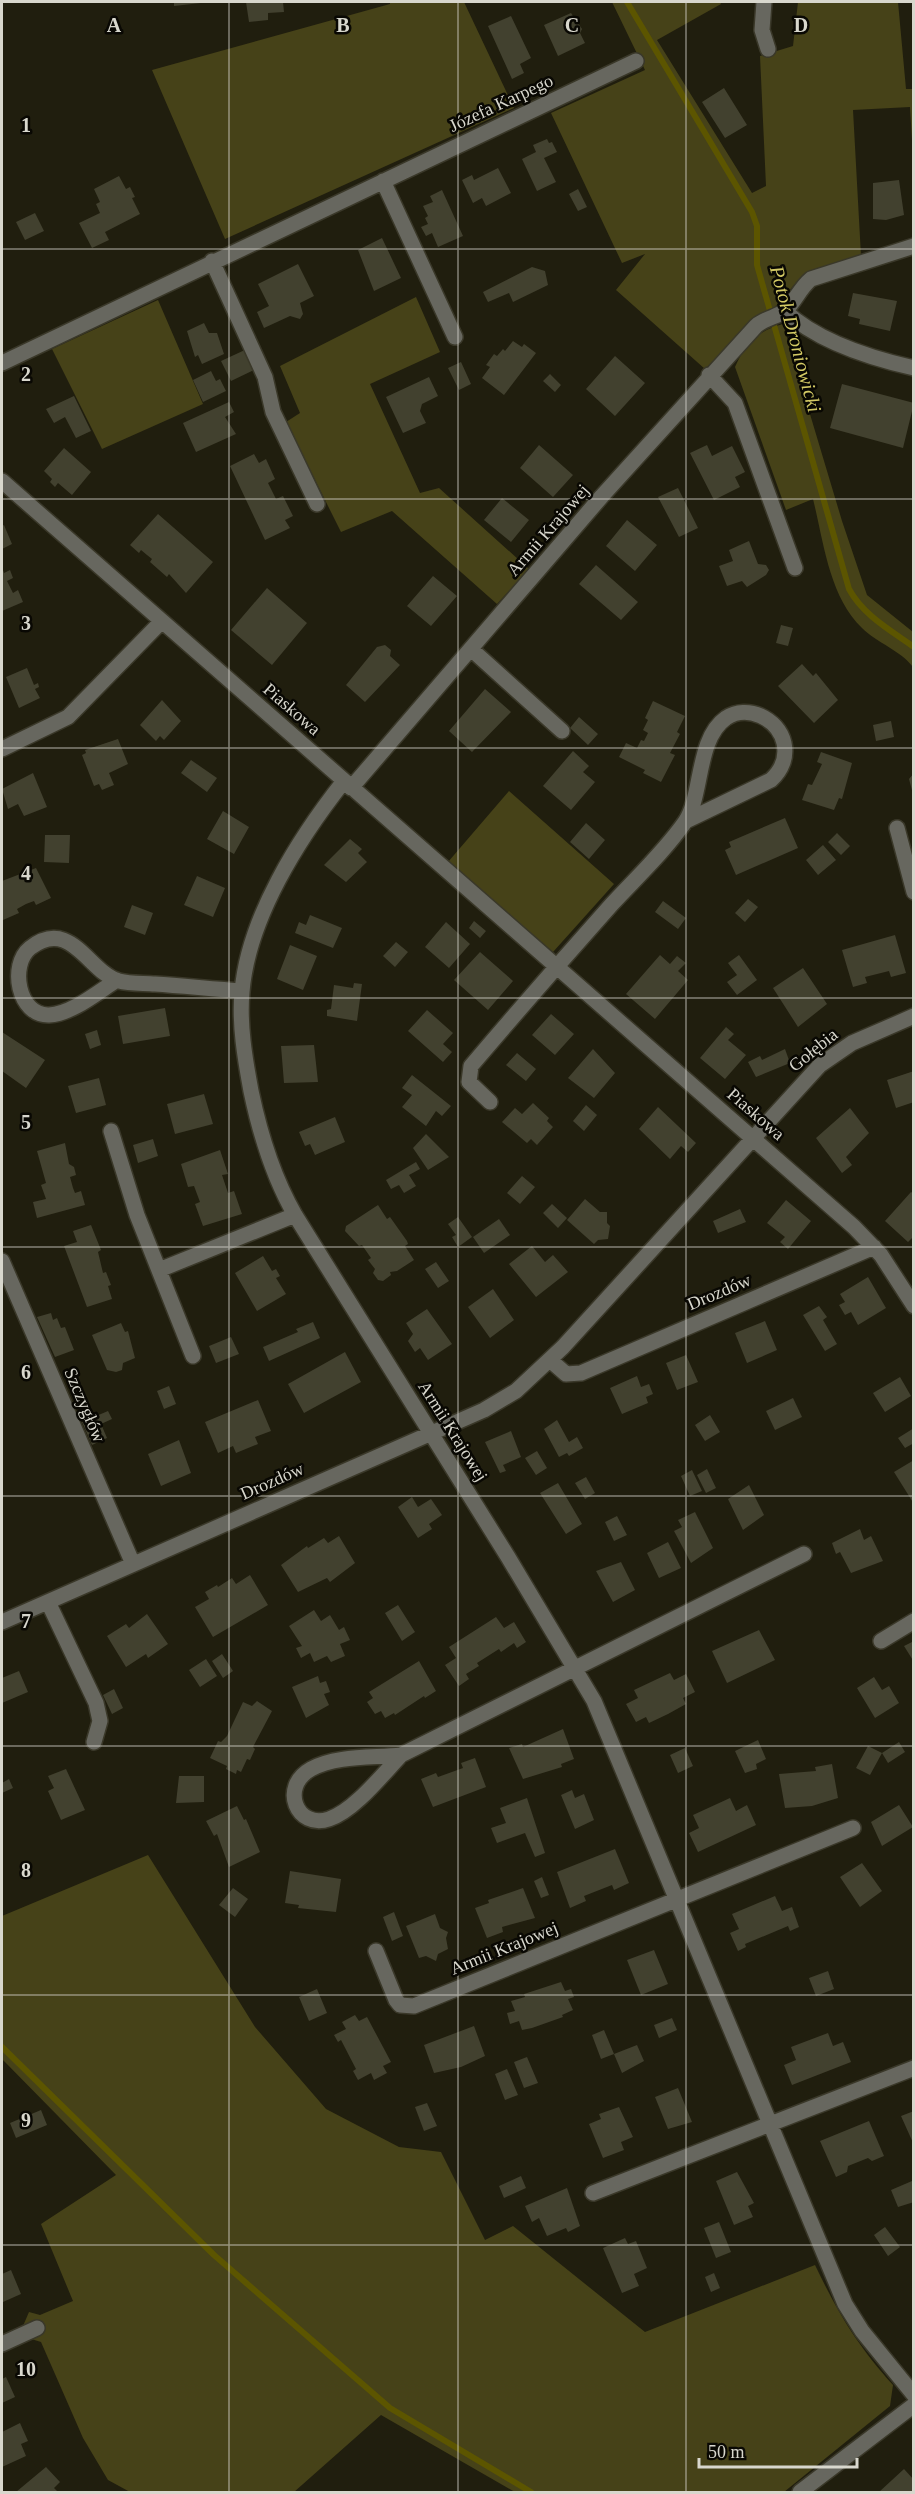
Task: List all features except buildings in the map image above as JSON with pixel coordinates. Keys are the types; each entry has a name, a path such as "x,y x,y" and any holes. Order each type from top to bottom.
{"street":[{"path":"764,2 761,14 762,30 768,49"},
{"name":"Józefa Karpego","path":"2,363 636,61"},
{"path":"383,181 455,337"},
{"name":"Armii Krajowej","path":"914,246 811,279 709,375 471,649 307,830 270,898 252,947 242,991 242,1020 254,1104 269,1159 295,1215 576,1669 599,1713 678,1898 845,2304 862,2331 914,2395"},
{"path":"212,261 265,377 273,411 317,504"},
{"path":"776,314 854,350 914,368"},
{"path":"709,375 735,403 795,568"},
{"name":"Piaskowa","path":"2,481 752,1137 874,1247 914,1306"},
{"path":"2,749 68,717 162,621"},
{"path":"471,649 562,731"},
{"path":"490,1101 469,1082 471,1066 556,967 686,821 777,774 783,760 783,741 769,720 760,715 741,712 719,724 710,740 686,821"},
{"path":"897,828 914,892"},
{"path":"117,981 68,1010 46,1015 33,1011 27,1005 20,990 19,971 23,957 33,946 58,939 69,943 117,981 242,991"},
{"name":"Gołębia","path":"752,1137 805,1079 835,1053 914,1016"},
{"path":"111,1131 137,1215 193,1356"},
{"name":"Drozdów","path":"2,1623 500,1402 516,1391 550,1360 752,1137"},
{"path":"159,1269 295,1215"},
{"name":"Drozdów","path":"550,1360 566,1374 580,1373 874,1247"},
{"name":"Szczygłów","path":"2,1261 133,1564"},
{"path":"401,1755 318,1765 297,1781 294,1788 295,1803 305,1816 313,1820 329,1819 354,1803 401,1755 804,1554"},
{"path":"48,1602 96,1703 100,1721 94,1742"},
{"path":"881,1641 914,1621"},
{"name":"Armii Krajowej","path":"376,1951 396,2000 400,2005 407,2007 853,1828"},
{"path":"593,2193 914,2068"},
{"path":"2,2343 38,2328"},
{"path":"800,2493 914,2405"}],"shaded area":[{"path":"390,2 464,2 514,108 225,239 152,70 390,4"},
{"path":"612,2 720,2 721,4 657,40 752,193 766,186 760,56 793,46 798,2 898,2 906,89 913,89 913,157 910,107 853,110 861,256 801,277 775,307 762,313 705,369 616,290 645,254 622,263 551,113 645,70"},
{"path":"416,297 440,352 370,384 420,493 439,488 529,569 497,604 392,511 341,532 286,422 300,413 280,366"},
{"path":"158,300 203,404 102,449 52,349"},
{"path":"783,324 842,521 867,595 913,632 913,667 902,656 862,628 842,601 829,568 813,499 786,510 735,367 748,344 766,330"},
{"path":"509,791 614,884 553,952 448,862"},
{"path":"148,1855 255,2027 326,2109 399,2147 441,2152 485,2240 513,2226 645,2332 815,2265 849,2328 893,2385 890,2406 784,2492 515,2492 381,2415 294,2492 130,2492 108,2480 83,2438 41,2342 28,2338 23,2326 29,2312 40,2315 73,2301 41,2224 116,2175 2,2059 2,1916"}],"waterway":[{"name":"Potok Droniowicki","path":"627,2 752,212 757,226 757,265 849,589 869,614 914,647"},
{"path":"2,2047 214,2255 390,2408 531,2492"}]}
